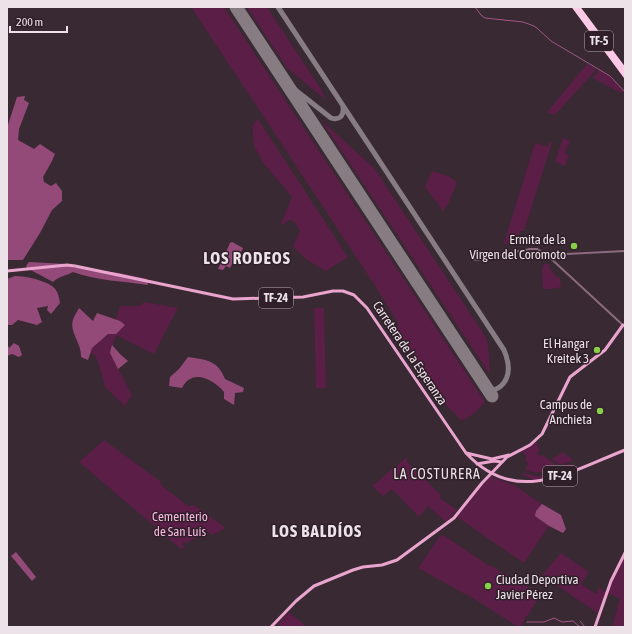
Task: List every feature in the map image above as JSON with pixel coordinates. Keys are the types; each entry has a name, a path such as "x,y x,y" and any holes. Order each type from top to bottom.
{"highway":[{"name":"TF-5","path":"574,7 625,76"},
{"name":"TF-5","path":"578,7 625,70"}],"main road":[{"name":"Carretera de La Esperanza","path":"7,271 67,265 76,266 233,299 303,297 333,291 343,291 359,298 367,308 466,453 486,471 502,479 520,482 541,481 559,476 625,450"},
{"path":"271,627 296,601 314,586 353,570 363,567 382,565 394,561 454,518 482,483 503,462 511,455 530,445 542,434 570,377 605,350 624,325"},
{"path":"466,453 492,459 499,456 511,455"},
{"path":"499,456 503,462"},
{"path":"478,457 475,459 476,463 496,461 503,462"},
{"path":"496,461 498,467"},
{"path":"486,463 484,466 486,471"},
{"path":"595,627 611,581 625,553"}],"street":[{"path":"472,259 477,260 530,249 537,250 547,255 624,325"},
{"path":"547,255 625,251"}],"green space":[{"path":"191,7 224,7 485,402 475,413 462,421 445,404 397,331 398,323 374,284"},
{"path":"247,7 267,7 321,89 326,100 287,68"},
{"path":"587,64 596,70 555,115 547,112"},
{"path":"599,70 610,77 623,91 621,93 593,78"},
{"path":"258,119 348,257 326,271 307,260 293,246 300,231 294,221 288,220 283,225 281,224 292,197 264,164 254,146 252,126"},
{"path":"321,120 375,169 485,336 488,344 489,373"},
{"path":"563,138 570,141 565,153 569,155 565,166 555,162"},
{"path":"549,142 552,143 524,231 520,231 518,238 503,246 535,143 548,147"},
{"path":"432,171 449,176 457,183 448,204 443,211 425,187"},
{"path":"543,264 549,264 550,270 560,278 561,287 543,289"},
{"path":"144,302 178,308 154,354 116,335 110,353 132,395 125,406 105,387 99,364 94,354 90,353 91,348 108,334 116,334 121,321 116,320 120,306 140,306"},
{"path":"314,308 324,308 326,388 316,388"},
{"name":"Cementerio de San Luís","path":"104,440 160,481 161,485 188,506 194,505 226,528 212,535 205,530 203,535 186,543 183,542 182,545 185,547 181,549 79,462"},
{"path":"536,442 538,443 537,445 540,450 537,454 542,455 555,464 549,470 534,472 525,470 529,463 526,462 526,456 521,451"},
{"path":"563,452 574,461 560,464 552,459"},
{"path":"407,457 407,462 441,495 441,499 457,510 446,522 428,506 419,517 392,489 383,496 372,486"},
{"path":"570,464 574,465 573,469 555,476 532,480 526,476 523,476 519,479 525,473 536,476 544,475 557,467"},
{"path":"490,476 514,485 542,504 536,511 536,516 549,526 524,563 457,517"},
{"name":"Ciudad Deportiva Javier Pérez","path":"443,535 488,566 490,565 538,593 539,598 520,627 481,603 418,568 440,536"},
{"path":"561,553 589,572 581,584 596,594 599,588 606,592 597,613 542,575"},
{"path":"625,556 625,627 612,627 620,598 608,594"},
{"path":"289,612 307,627 281,627 278,624"}],"shaded area":[{"path":"25,96 24,100 29,103 19,129 18,140 34,149 40,144 55,154 43,177 44,182 51,186 56,183 62,191 62,201 52,210 23,260 7,260 7,128 17,97"},
{"path":"232,242 243,248 238,260 235,258 230,268 226,266 223,270 218,269 230,243"},
{"path":"29,262 66,264 72,267 119,273 147,279 148,285 101,279 73,272 58,278 53,282 27,268 26,266"},
{"path":"15,276 44,282 52,286 59,296 60,303 51,314 47,310 48,306 37,308 42,322 37,325 18,320 12,325 7,325 7,279"},
{"path":"79,308 93,321 97,313 120,321 125,325 116,334 108,334 92,348 88,360 81,357 80,347 72,325"},
{"path":"7,343 9,348 14,343 19,346 22,355 19,357 12,354 7,356"},
{"path":"112,345 128,361 118,369 110,353"},
{"path":"188,357 206,360 215,364 225,379 244,388 243,392 235,393 234,405 224,399 224,392 219,387 203,378 191,378 182,388 169,386 170,377 179,369"},
{"path":"542,504 561,515 566,529 563,533 549,526 535,516 536,511"},
{"path":"16,552 36,577 32,581 11,556"}],"waterway":[{"path":"475,7 485,18 523,22 534,26 551,41 610,76 625,92"},
{"path":"527,622 544,622 554,618 562,622 573,621 580,627"},
{"name":"LA COSTURERA","path":"580,621 585,627"}],"taxiway":[{"path":"237,7 241,15"},
{"path":"278,7 504,350 508,364 507,378 501,386 495,389 492,390 485,386"},
{"path":"284,81 331,118 337,119 341,117 343,107"}],"runway":[{"path":"236,7 492,396"}],"place":[{"name":"Ermita de la Virgen del Coromoto","path":"574,246"},
{"name":"El Hangar Kreitek 3","path":"597,350"},
{"name":"Campus de Anchieta","path":"600,411"},
{"name":"Ciudad Deportiva Javier Pérez","path":"488,586"}],"district":[{"name":"LOS RODEOS","path":"247,258"},
{"name":"LA COSTURERA","path":"437,474"},
{"name":"LOS BALDÍOS","path":"317,531"}]}
